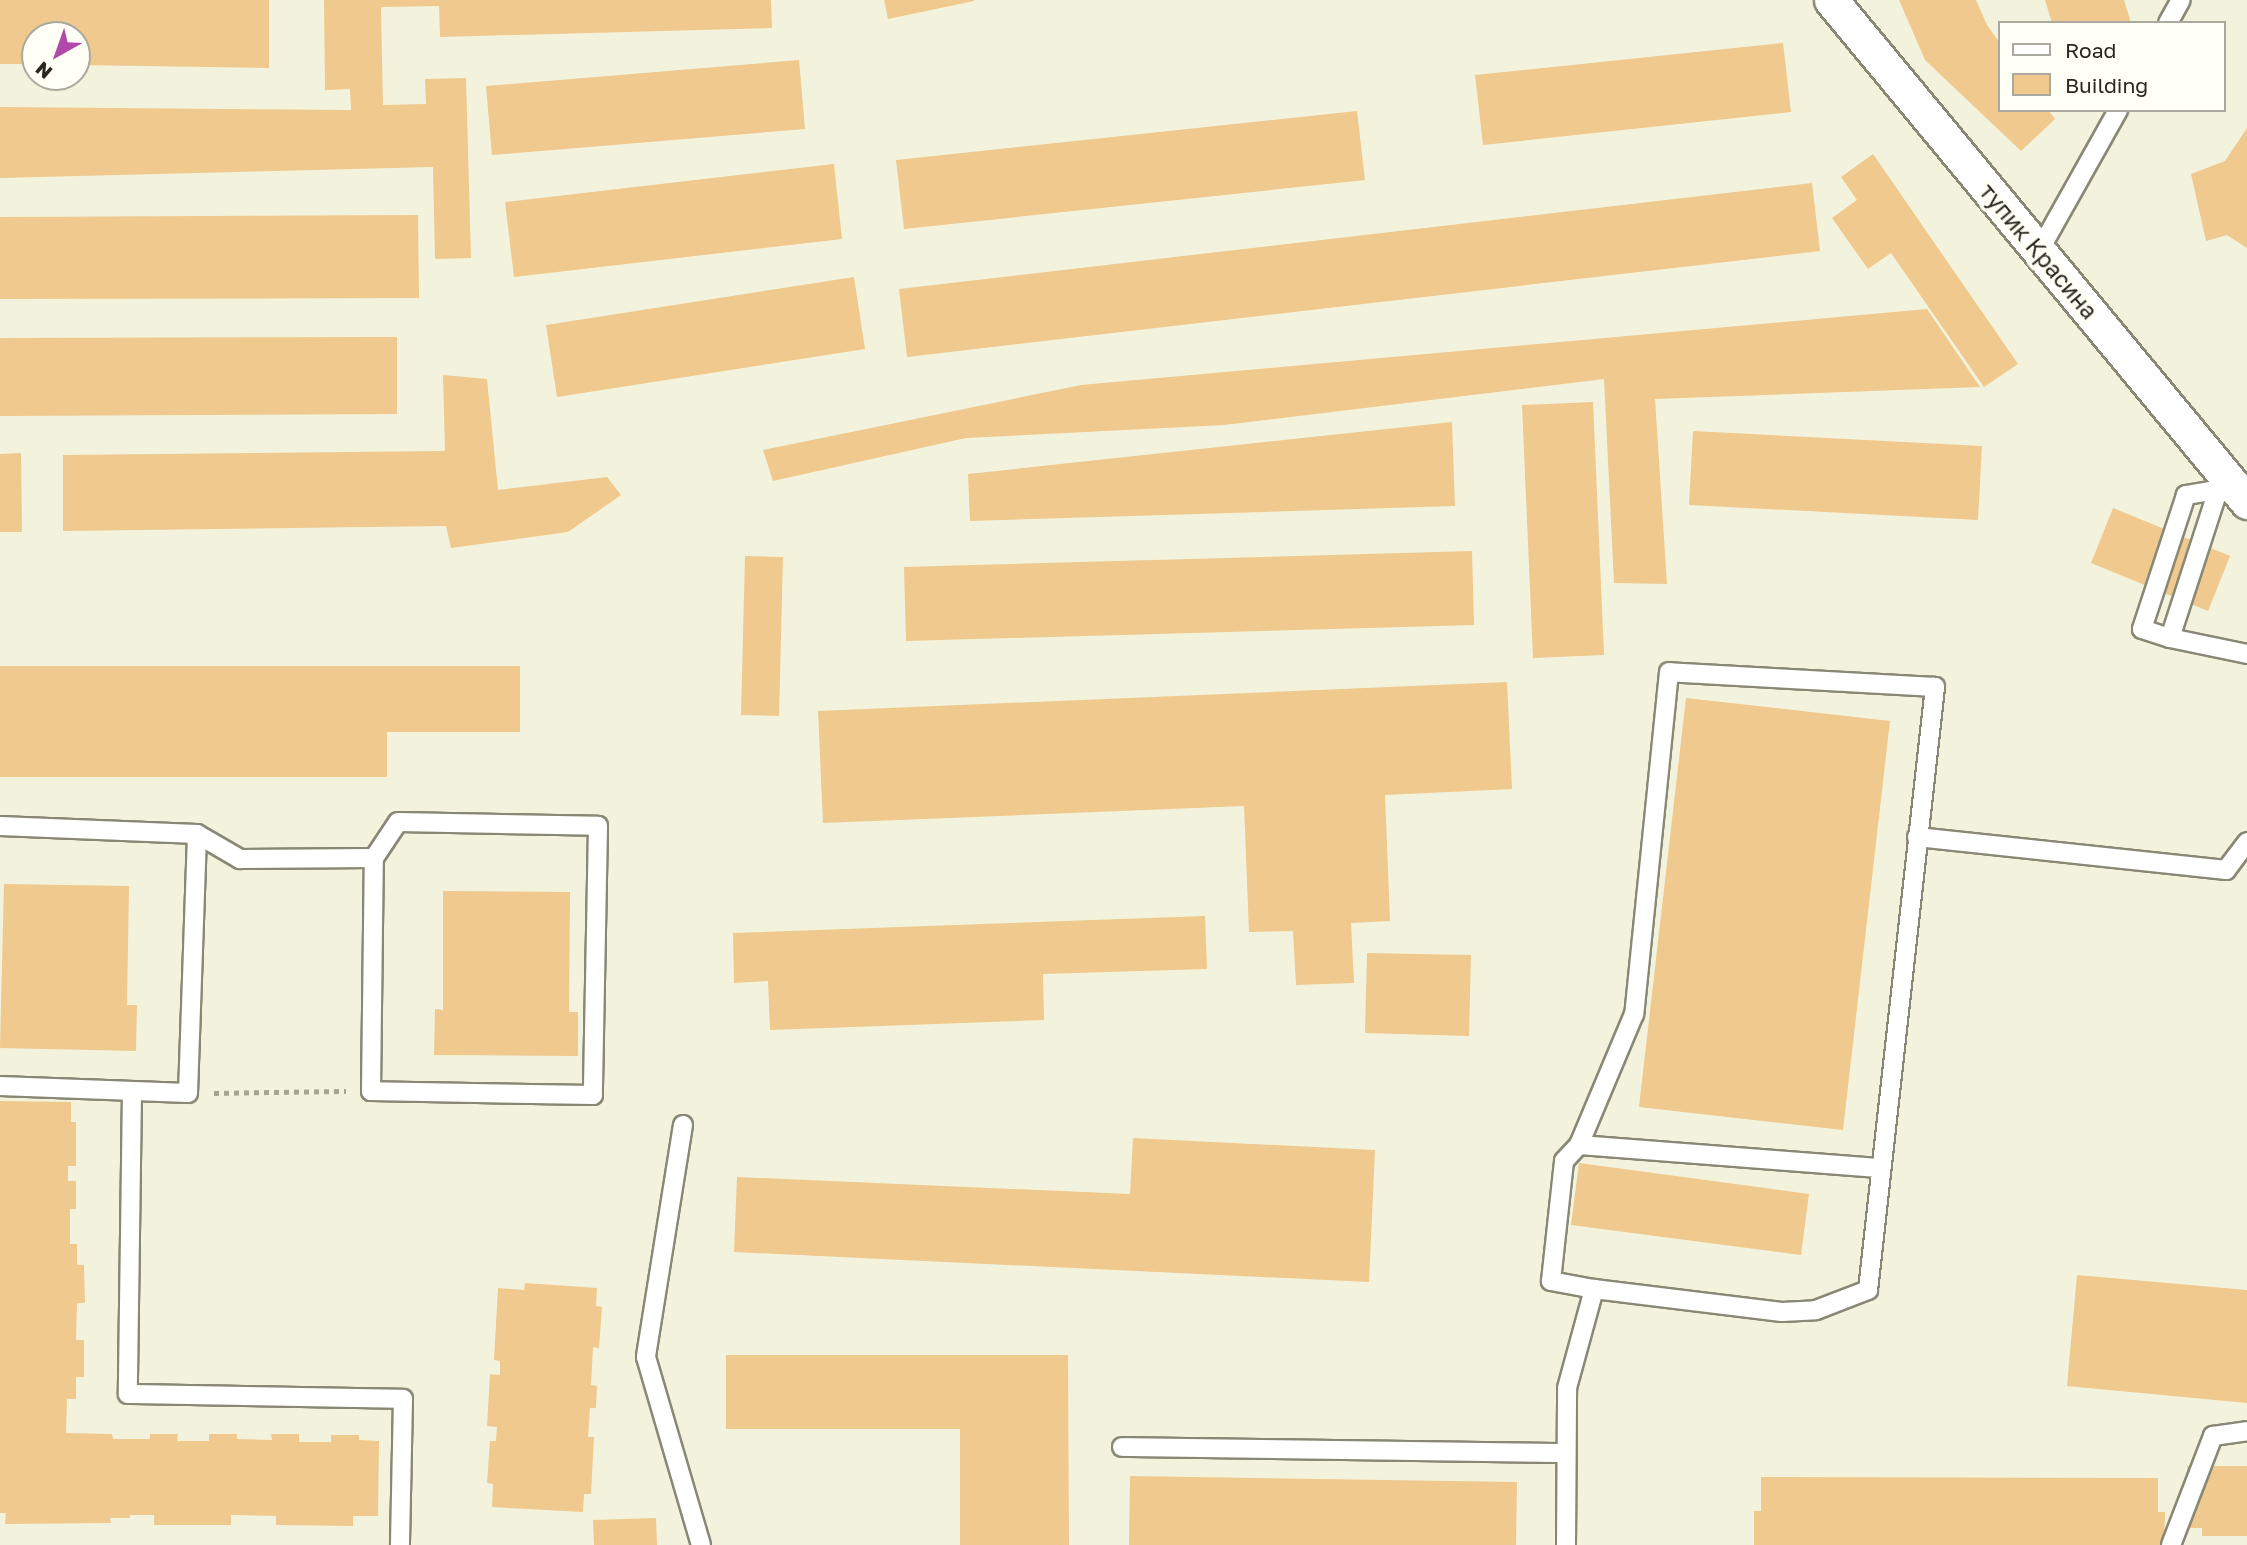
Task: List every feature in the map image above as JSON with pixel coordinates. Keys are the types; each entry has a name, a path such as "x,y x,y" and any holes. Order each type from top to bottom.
{"street":[{"name":"тупик Красина","path":"1831,0 2039,251 2233,493"}],"lane":[{"path":"2169,21 2181,0"},
{"path":"2039,251 2118,112"},
{"path":"2170,638 2233,493 2186,495 2141,629 2170,638 2247,654"},
{"path":"1669,672 1934,687 1868,1290 1815,1310 1782,1311 1594,1289 1550,1281 1564,1161 1579,1145 1634,1014 1669,672"},
{"path":"398,822 598,826 593,1095 371,1091 374,858 398,822"},
{"path":"0,826 198,834 240,859 374,858"},
{"path":"0,1086 188,1093 198,834"},
{"path":"1917,837 2226,870 2247,842"},
{"path":"132,1091 128,1394 402,1399 400,1545"},
{"path":"683,1125 646,1357 701,1545"},
{"path":"1579,1145 1880,1168"},
{"path":"1566,1545 1567,1388 1594,1289"},
{"path":"2171,1545 2213,1436 2247,1431"},
{"path":"1122,1447 1566,1453"}],"path":[{"path":"188,1093 371,1091"}],"building":[{"path":"0,0 269,0 269,68 91,65 91,21 21,21 21,64 0,64"},
{"path":"324,0 771,0 772,28 440,37 439,6 381,7 383,105 426,104 425,79 466,78 471,258 435,259 433,167 0,178 0,107 351,110 350,89 325,90"},
{"path":"884,0 974,0 974,1 888,19"},
{"path":"1899,0 1976,0 1987,25 1998,40 1998,112 2050,112 2055,119 2021,151 1925,60"},
{"path":"2045,0 2124,0 2130,21 2051,21"},
{"path":"1783,43 1791,112 1483,145 1475,75"},
{"path":"799,60 805,129 492,155 486,86"},
{"path":"1357,111 1365,180 904,229 896,160"},
{"path":"2247,128 2247,248 2227,235 2206,241 2191,174 2225,161"},
{"path":"1873,154 2018,364 1984,387 1891,253 1868,269 1832,218 1857,200 1841,177"},
{"path":"834,164 842,239 514,277 505,202"},
{"path":"1812,183 1820,251 907,357 899,289"},
{"path":"418,215 419,298 0,299 0,217"},
{"path":"854,277 865,349 557,397 546,325"},
{"path":"1927,309 1980,387 1655,399 1667,584 1614,583 1604,379 1224,425 966,438 773,481 763,450 1081,385"},
{"path":"397,337 397,414 0,416 0,338"},
{"path":"443,375 487,379 498,490 607,477 621,495 568,532 451,548 446,526 63,531 63,455 445,451"},
{"path":"1593,402 1604,655 1533,658 1522,405"},
{"path":"1452,422 1455,506 970,521 968,474"},
{"path":"1693,431 1982,446 1978,520 1689,505"},
{"path":"21,453 22,532 0,532 0,454"},
{"path":"2113,508 2230,556 2208,611 2091,563"},
{"path":"1472,551 1474,625 906,641 904,567"},
{"path":"745,556 783,557 779,716 741,715"},
{"path":"0,666 520,666 520,732 387,732 387,777 0,777"},
{"path":"1507,682 1512,789 1385,795 1390,921 1351,923 1354,983 1296,985 1293,931 1249,932 1244,806 823,823 818,711"},
{"path":"1686,698 1890,721 1843,1130 1639,1107"},
{"path":"4,884 129,886 127,1005 137,1005 136,1051 0,1048"},
{"path":"443,891 570,892 569,1012 578,1012 578,1056 434,1055 435,1009 443,1010"},
{"path":"1205,916 1207,969 1043,974 1044,1020 770,1030 768,981 734,983 733,933"},
{"path":"1367,953 1471,955 1469,1036 1365,1033"},
{"path":"0,1101 71,1102 71,1122 76,1122 76,1166 68,1166 68,1181 76,1181 76,1209 70,1209 70,1244 77,1244 77,1265 84,1265 85,1303 77,1303 76,1340 84,1340 84,1377 76,1377 76,1399 67,1399 66,1433 112,1434 113,1439 150,1439 150,1434 178,1434 177,1441 209,1441 209,1434 237,1434 237,1439 272,1440 271,1434 299,1434 299,1442 331,1442 331,1435 359,1435 359,1440 379,1441 378,1516 353,1516 353,1526 276,1525 276,1516 231,1515 231,1525 154,1525 154,1515 110,1518 111,1523 5,1524 6,1513 0,1513"},
{"path":"1133,1138 1375,1150 1369,1282 734,1252 737,1177 1130,1194"},
{"path":"1579,1163 1809,1194 1801,1255 1571,1225"},
{"path":"2077,1275 2247,1290 2247,1403 2067,1386"},
{"path":"525,1283 597,1288 596,1306 602,1307 599,1348 593,1347 591,1385 597,1386 596,1408 590,1408 588,1437 594,1437 591,1494 584,1494 583,1512 492,1507 493,1484 487,1483 490,1441 496,1441 497,1427 487,1426 490,1374 500,1375 500,1361 494,1360 498,1288 524,1290"},
{"path":"726,1355 1068,1355 1069,1545 960,1545 960,1429 726,1429"},
{"path":"2187,1466 2247,1466 2247,1536 2202,1536 2202,1528 2187,1528"},
{"path":"1130,1476 1517,1482 1516,1545 1129,1545"},
{"path":"1761,1477 2158,1478 2158,1512 2165,1512 2164,1545 1754,1545 1754,1511 1761,1511"},
{"path":"656,1518 657,1545 594,1545 593,1520"}]}
